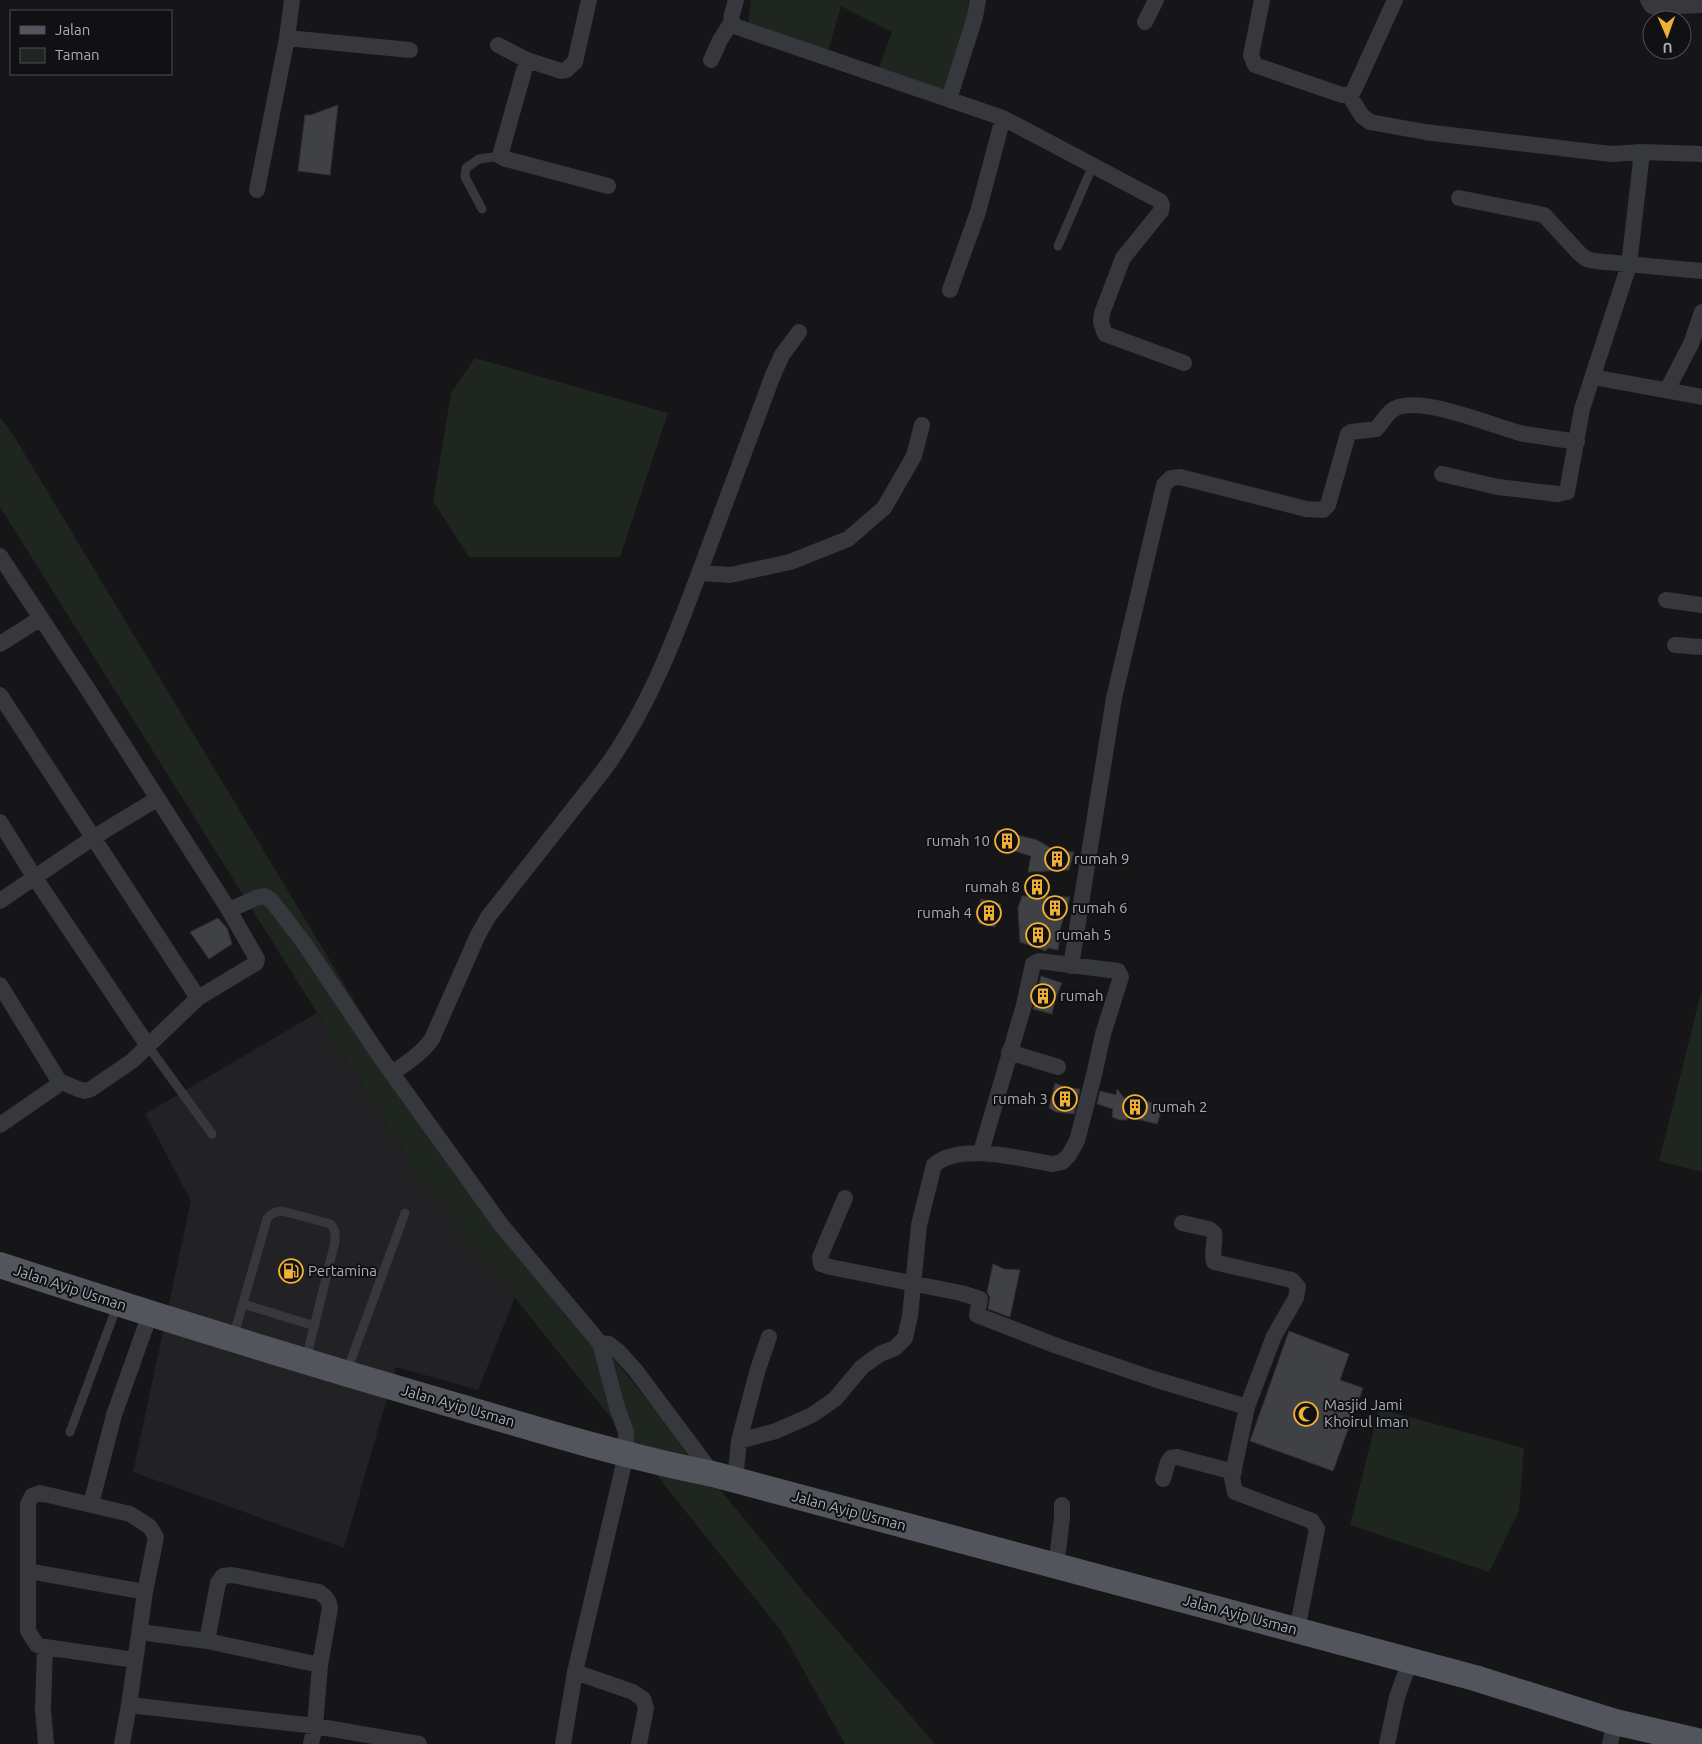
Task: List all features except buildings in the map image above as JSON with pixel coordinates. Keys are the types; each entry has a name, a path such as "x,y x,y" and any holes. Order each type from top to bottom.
{"main road":[{"name":"Jalan Ayip Usman","path":"0,1265 233,1340 626,1455 724,1477 1475,1678 1613,1733 1694,1742"}],"street":[{"path":"257,190 287,38 292,0"},
{"path":"498,45 527,60 561,71 571,67 575,62 589,0"},
{"path":"711,60 720,40 731,23 736,0"},
{"path":"949,99 975,17 978,0"},
{"path":"1145,22 1156,0"},
{"path":"1262,0 1251,55 1255,65 1349,96 1362,116 1370,122 1425,132 1611,154 1642,152 1702,154"},
{"path":"1349,96 1354,90 1395,0"},
{"path":"1648,0 1652,6 1658,7 1702,5"},
{"path":"731,23 737,27 1003,118 1160,201 1161,211 1123,258 1102,313 1102,329 1104,334 1112,338 1184,363"},
{"path":"287,38 410,50"},
{"path":"527,60 500,156 608,186"},
{"path":"950,290 978,212 1003,118"},
{"path":"1442,474 1498,487 1558,494 1567,492 1582,409 1629,265 1642,152"},
{"path":"1459,198 1544,216 1586,259 1629,265 1702,271"},
{"path":"1667,390 1691,344 1702,312"},
{"path":"392,1073 426,1048 488,917 619,749 673,643 773,375 782,355 799,332"},
{"path":"1593,377 1702,398"},
{"path":"1071,966 1114,698 1164,485 1171,478 1180,477 1306,509 1322,510 1328,505 1348,434 1376,429 1387,414 1394,409 1407,406 1425,405 1523,434 1577,442"},
{"path":"699,573 730,575 790,562 848,539 884,508 914,456 922,425"},
{"path":"0,556 229,910 258,959 256,963 198,998 132,1062 91,1089 85,1090 59,1081 1,988"},
{"path":"1666,600 1702,604"},
{"path":"0,644 41,618"},
{"path":"1675,645 1702,647"},
{"path":"0,695 198,998"},
{"path":"0,901 94,837 157,799"},
{"path":"0,822 35,878 148,1046"},
{"path":"229,910 264,896 271,900 304,943 392,1073 502,1226 600,1343 617,1407 626,1432 626,1455 575,1672 563,1744"},
{"path":"739,1441 776,1431 812,1415 836,1399 862,1367 880,1354 895,1348 905,1338 910,1316 919,1225 934,1165 946,1158 980,1152 1053,1164 1062,1162 1070,1155 1077,1141 1103,1034 1121,977 1118,971 1039,961 1033,964 1024,1005 980,1152"},
{"path":"1009,1052 1058,1068"},
{"path":"0,1125 55,1088 59,1081"},
{"path":"845,1198 820,1257 821,1264 980,1299 977,1315 1057,1346 1154,1379 1247,1407"},
{"path":"1182,1223 1209,1229 1214,1233 1216,1240 1212,1256 1214,1262 1292,1280 1298,1287 1296,1298 1274,1336 1247,1407 1233,1483 1235,1492 1312,1521 1316,1530 1297,1630"},
{"path":"92,1504 114,1415 150,1314"},
{"path":"600,1343 609,1344 619,1352 724,1477 739,1441 758,1369 769,1337"},
{"path":"1163,1479 1168,1462 1171,1458 1177,1456 1234,1472"},
{"path":"122,1744 130,1705 145,1592 156,1537 150,1527 130,1514 40,1493 32,1496 28,1504 28,1631 37,1646 135,1660"},
{"path":"1056,1566 1062,1505"},
{"path":"28,1571 145,1592"},
{"path":"207,1641 218,1584 223,1576 232,1575 319,1592 326,1597 330,1608 320,1665 315,1726 311,1744"},
{"path":"140,1632 207,1641 320,1665"},
{"path":"45,1647 43,1709 46,1744"},
{"path":"1387,1744 1397,1697 1410,1661"},
{"path":"575,1672 633,1692 643,1699 646,1708 639,1744"},
{"path":"130,1705 315,1726 419,1744"}],"lane":[{"path":"482,210 465,177 466,168 479,160 500,156"},
{"path":"1058,246 1093,165"},
{"path":"148,1046 212,1134"},
{"path":"233,1340 270,1215 282,1211 331,1224 335,1232 335,1242 306,1362"},
{"path":"346,1374 405,1213"},
{"path":"70,1432 118,1303"},
{"path":"243,1304 314,1326"}],"shaded area":[{"path":"317,1013 425,1185 515,1297 478,1390 396,1367 344,1548 133,1472 191,1201 145,1114"}],"green space":[{"path":"751,0 969,0 967,39 946,104 878,70 892,32 841,6 827,54 748,26"},
{"path":"475,358 668,413 620,557 469,557 433,501 451,393"},
{"path":"0,417 12,433 446,1153 798,1585 935,1744 845,1744 782,1632 425,1185 0,507"},
{"path":"1702,989 1702,1172 1659,1161"},
{"path":"1379,1409 1524,1448 1519,1511 1489,1572 1350,1525"}],"place":[{"name":"rumah 10","path":"1007,841"},
{"name":"rumah 9","path":"1057,859"},
{"name":"rumah 8","path":"1037,887"},
{"name":"rumah 6","path":"1055,908"},
{"name":"rumah 4","path":"989,913"},
{"name":"rumah 5","path":"1038,935"},
{"name":"rumah","path":"1043,996"},
{"name":"rumah 3","path":"1065,1099"},
{"name":"rumah 2","path":"1135,1107"},
{"name":"Pertamina","path":"291,1271"},
{"name":"Masjid Jami Khoirul Iman","path":"1306,1414"}]}
